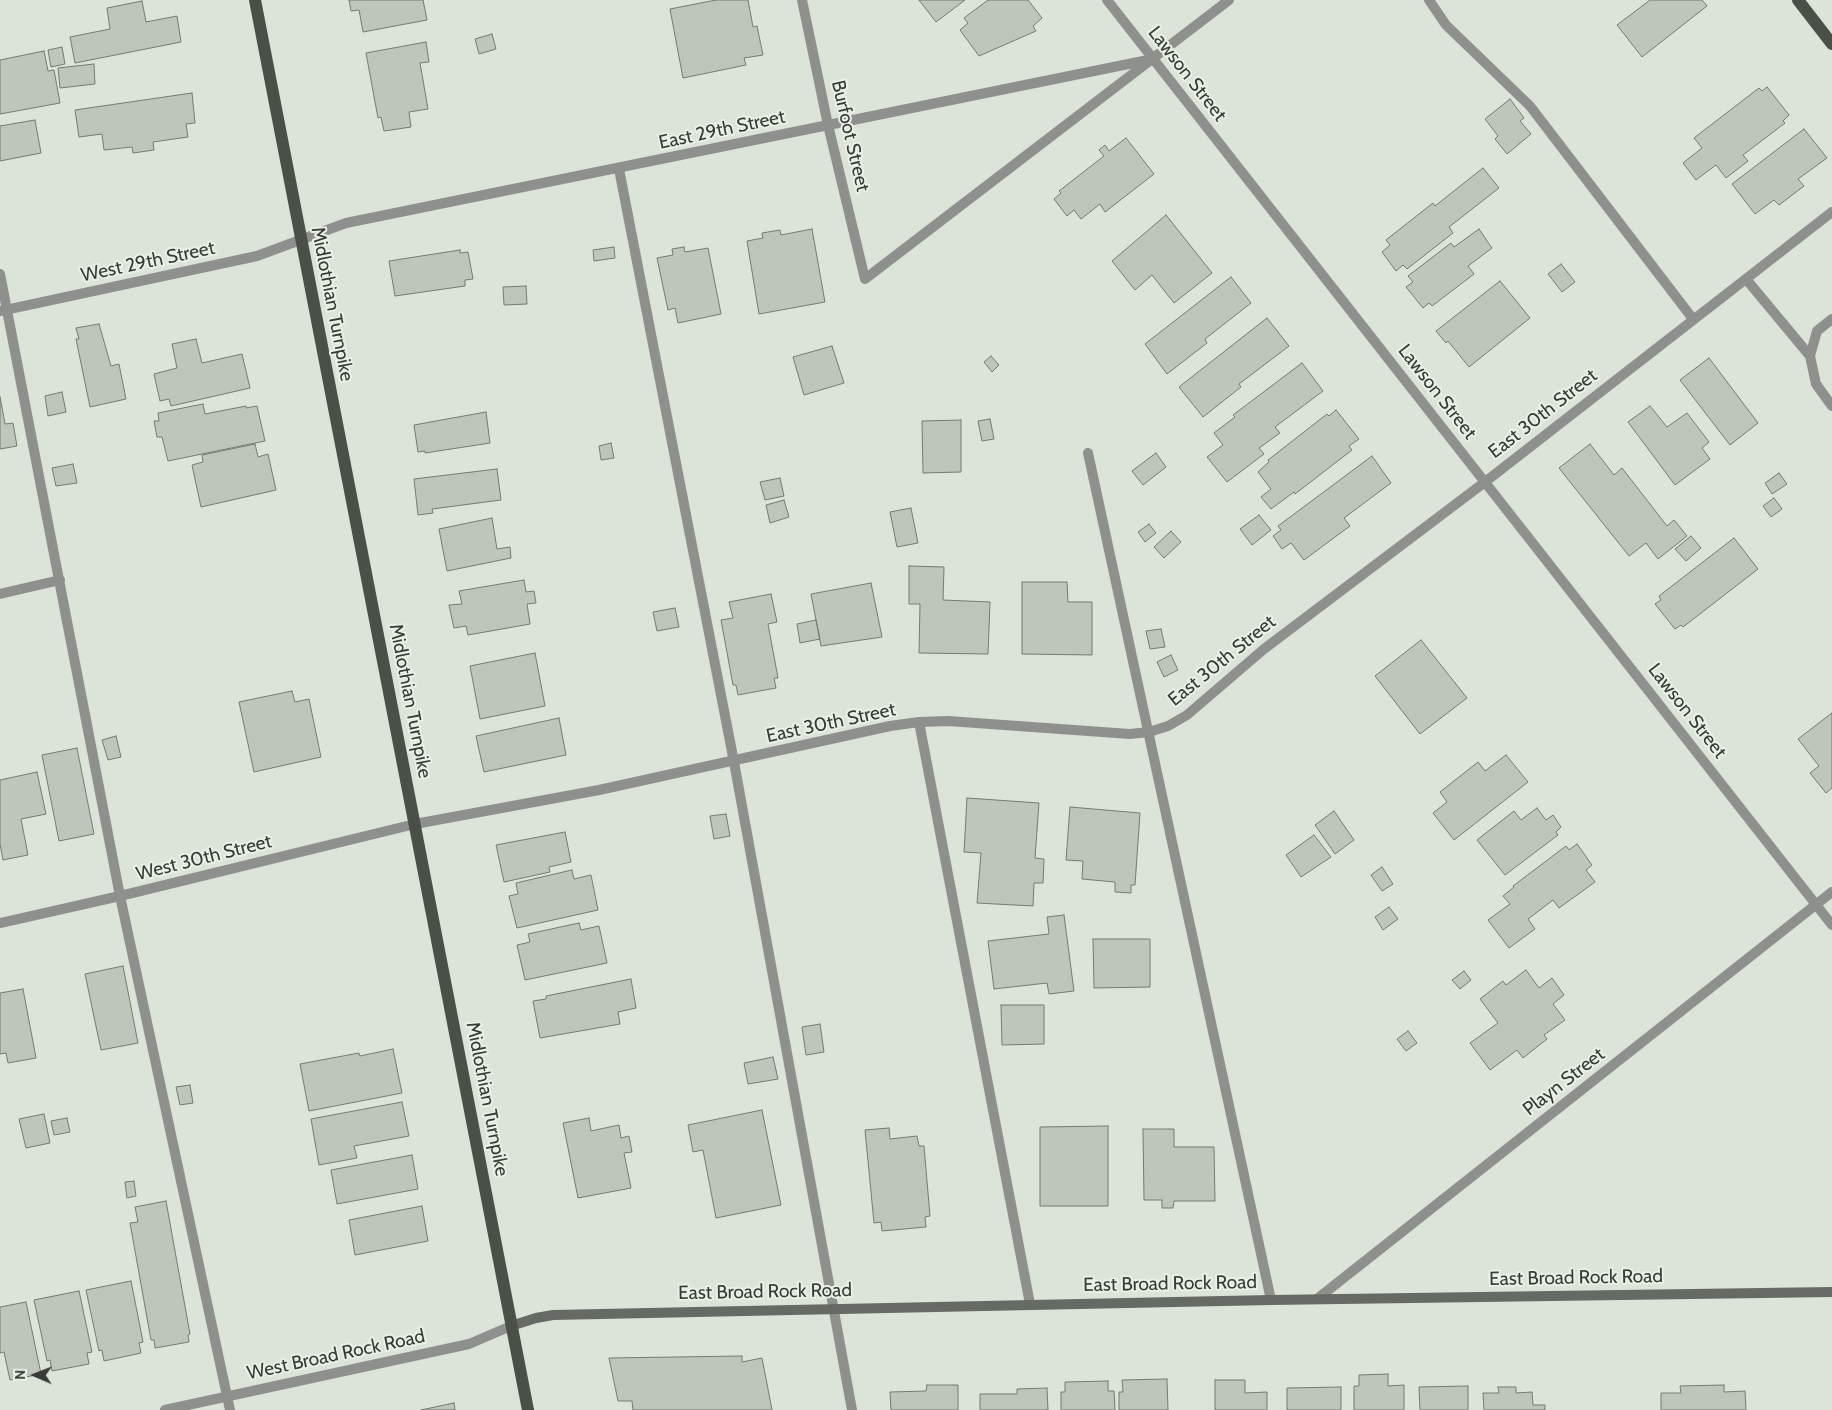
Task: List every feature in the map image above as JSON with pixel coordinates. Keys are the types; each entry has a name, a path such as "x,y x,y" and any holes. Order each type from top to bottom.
{"main road":[{"name":"Midlothian Turnpike","path":"255,0 528,1410"},
{"path":"1798,0 1832,44"},
{"name":"East Broad Rock Road","path":"512,1326 536,1318 553,1315 1030,1304 1832,1292"}],"street":[{"name":"Burfoot Street","path":"802,0 828,125 866,279"},
{"name":"Lawson Street","path":"1107,0 1832,925"},
{"name":"East 29th Street","path":"866,279 1229,0"},
{"path":"1430,0 1446,25 1530,106 1693,319"},
{"name":"East 29th Street","path":"300,239 346,223 1153,59"},
{"path":"619,169 734,762 852,1410"},
{"name":"East 30th Street","path":"415,824 599,790 919,722 948,721 1110,734 1149,732 1168,726 1187,715 1264,649 1485,482 1832,212"},
{"name":"West 29th Street","path":"4,310 258,256 300,239"},
{"path":"0,274 4,310 60,580 120,896 230,1410"},
{"path":"1746,279 1810,356 1816,384 1832,406"},
{"path":"1810,356 1817,331 1832,319"},
{"path":"1088,453 1271,1300"},
{"path":"0,594 60,580"},
{"path":"919,722 1030,1304"},
{"name":"West 30th Street","path":"0,923 120,896 415,824"},
{"name":"Playn Street","path":"1317,1299 1832,892"},
{"name":"West Broad Rock Road","path":"165,1410 469,1344 512,1326"}],"building":[{"path":"349,0 423,0 427,20 363,32 359,10 351,11"},
{"path":"716,0 748,0 753,27 757,26 763,55 744,58 746,65 683,78 670,9"},
{"path":"919,0 965,0 936,22"},
{"path":"988,0 1028,0 1042,18 1033,26 1036,31 979,56 960,30 968,23 964,18"},
{"path":"1650,0 1702,0 1707,6 1642,57 1617,25"},
{"path":"142,1 146,22 177,16 181,42 75,63 70,37 110,29 107,8"},
{"path":"492,34 496,49 479,54 475,39"},
{"path":"426,42 429,62 420,63 428,109 409,112 411,127 384,131 381,117 378,118 366,53"},
{"path":"62,47 65,64 51,67 48,50"},
{"path":"44,51 48,71 54,70 60,103 0,114 0,60"},
{"path":"94,64 95,84 60,88 58,68"},
{"path":"1767,87 1789,115 1783,121 1785,123 1743,155 1748,161 1726,178 1716,165 1696,180 1683,163 1702,148 1694,138 1759,88 1762,91"},
{"path":"192,93 195,123 186,124 188,137 153,142 154,150 133,153 132,147 104,150 102,134 79,137 75,110"},
{"path":"1510,99 1524,118 1520,121 1531,134 1507,154 1495,139 1498,136 1485,119"},
{"path":"35,120 41,153 0,161 0,126"},
{"path":"1804,129 1827,158 1798,179 1804,186 1779,205 1774,200 1755,214 1732,184"},
{"path":"1126,138 1154,174 1105,212 1100,204 1081,219 1074,210 1067,216 1054,199 1061,193 1059,191 1104,156 1099,150 1105,145 1109,151"},
{"path":"1483,168 1499,188 1449,227 1453,233 1407,269 1403,265 1396,271 1382,252 1390,245 1386,240 1433,203 1435,206"},
{"path":"1166,215 1212,273 1174,303 1152,275 1135,290 1112,261"},
{"path":"812,229 825,302 759,314 747,241 763,238 762,233 780,230 781,235"},
{"path":"1479,229 1492,248 1468,266 1474,274 1432,306 1429,303 1423,308 1406,287 1413,282 1408,276 1451,243 1454,247"},
{"path":"614,247 615,258 594,261 593,250"},
{"path":"684,247 685,252 708,248 721,314 678,323 675,308 668,310 657,258 673,255 672,249"},
{"path":"460,250 460,253 468,252 473,279 465,280 465,286 395,296 389,261"},
{"path":"1561,264 1575,282 1562,292 1548,274"},
{"path":"1231,277 1251,303 1205,339 1207,343 1167,374 1145,344"},
{"path":"1500,281 1530,318 1469,367 1448,341 1446,343 1436,331"},
{"path":"526,286 527,304 504,305 503,287"},
{"path":"1267,318 1289,346 1239,384 1241,387 1203,417 1179,387"},
{"path":"99,324 111,366 119,364 126,399 90,407 76,339 79,339 76,328"},
{"path":"196,339 202,363 242,354 250,388 171,406 169,399 160,401 154,374 177,368 172,344"},
{"path":"832,346 844,383 804,395 793,357"},
{"path":"991,356 999,365 992,372 984,362"},
{"path":"1709,358 1758,423 1730,445 1680,380"},
{"path":"1302,363 1323,391 1275,427 1280,433 1259,448 1264,454 1227,482 1207,457 1223,445 1214,433 1235,417 1233,415"},
{"path":"62,392 66,412 48,416 45,396"},
{"path":"0,397 5,424 13,423 17,446 0,449"},
{"path":"203,404 205,414 246,406 246,408 257,406 265,441 168,461 162,437 157,437 154,421 159,421 158,413"},
{"path":"1650,406 1667,427 1687,413 1709,442 1702,448 1710,459 1675,485 1628,422"},
{"path":"1336,410 1359,439 1349,446 1352,450 1295,494 1294,492 1271,509 1261,497 1271,489 1258,472 1269,462 1268,460 1327,414 1329,416"},
{"path":"486,412 490,443 425,453 425,451 418,452 414,425"},
{"path":"990,419 994,439 982,441 978,421"},
{"path":"961,420 961,472 923,473 922,421"},
{"path":"611,443 614,458 601,460 599,446"},
{"path":"255,444 258,457 268,454 276,490 201,507 192,465 203,462 202,455"},
{"path":"1590,444 1614,475 1622,468 1667,526 1674,520 1687,536 1658,559 1646,543 1629,556 1559,468"},
{"path":"1156,453 1166,467 1143,485 1132,471"},
{"path":"1372,456 1391,483 1344,518 1350,526 1304,560 1291,543 1282,549 1273,536 1281,530 1278,526"},
{"path":"73,464 77,483 56,486 52,468"},
{"path":"497,469 501,500 432,509 433,513 418,515 414,479"},
{"path":"1779,473 1787,484 1772,494 1765,483"},
{"path":"780,478 784,496 765,500 760,482"},
{"path":"1774,498 1782,509 1771,517 1763,506"},
{"path":"784,500 789,517 770,523 766,505"},
{"path":"911,508 918,543 897,547 890,512"},
{"path":"1259,515 1271,530 1252,545 1240,529"},
{"path":"492,518 497,549 510,547 511,558 447,571 439,529"},
{"path":"1149,524 1156,533 1145,542 1138,532"},
{"path":"1171,531 1181,542 1164,558 1154,547"},
{"path":"1691,536 1701,548 1686,561 1675,549"},
{"path":"1734,538 1758,569 1683,627 1681,625 1675,629 1655,604 1661,600 1659,596"},
{"path":"909,566 944,567 943,600 990,602 988,654 919,653 920,604 909,604"},
{"path":"524,580 526,592 534,591 536,603 527,604 530,624 468,635 466,626 454,628 449,605 462,604 459,591"},
{"path":"1022,582 1067,582 1068,602 1092,602 1092,655 1022,654"},
{"path":"871,583 882,637 821,646 811,594"},
{"path":"771,594 777,622 768,624 778,678 774,678 776,688 738,695 736,685 733,685 721,620 733,618 729,602"},
{"path":"675,608 679,627 657,631 653,612"},
{"path":"816,620 820,639 800,643 797,624"},
{"path":"1161,629 1165,647 1150,649 1146,631"},
{"path":"1421,640 1467,698 1420,734 1375,676"},
{"path":"535,653 545,706 480,719 470,666"},
{"path":"1171,655 1178,670 1164,677 1157,662"},
{"path":"292,691 295,702 309,699 321,757 254,772 239,702"},
{"path":"1832,713 1832,788 1826,793 1810,773 1819,766 1798,739"},
{"path":"559,718 566,755 484,772 476,736"},
{"path":"116,736 121,757 108,760 102,740"},
{"path":"77,748 94,834 59,841 42,755"},
{"path":"1506,755 1528,782 1454,840 1433,813 1447,802 1440,792 1478,762 1485,771"},
{"path":"37,772 46,814 21,819 28,855 3,860 0,844 0,780"},
{"path":"967,798 1039,803 1035,858 1044,859 1043,883 1034,883 1033,906 977,903 981,853 964,852"},
{"path":"1070,807 1140,813 1135,885 1131,885 1131,893 1115,892 1115,882 1082,879 1083,861 1066,860"},
{"path":"1537,808 1546,820 1553,815 1561,827 1556,832 1558,835 1505,875 1477,840 1514,811 1521,820"},
{"path":"1334,811 1354,840 1335,854 1315,825"},
{"path":"726,814 730,836 714,839 710,816"},
{"path":"565,832 571,862 549,867 550,872 504,882 496,845"},
{"path":"1314,835 1331,857 1301,877 1286,855"},
{"path":"1577,844 1592,865 1586,870 1595,882 1559,908 1553,900 1528,919 1535,929 1509,948 1488,920 1510,904 1503,896 1513,886 1566,846 1569,850"},
{"path":"1382,867 1393,884 1382,891 1371,875"},
{"path":"572,870 574,879 591,875 598,910 517,928 509,896 518,894 516,883"},
{"path":"1389,907 1398,919 1383,930 1375,917"},
{"path":"1064,915 1074,991 1049,994 1047,983 994,989 988,941 1049,934 1047,917"},
{"path":"579,923 581,930 599,926 607,963 525,980 517,945 530,942 528,934"},
{"path":"1093,939 1150,939 1150,987 1094,988"},
{"path":"123,966 138,1043 101,1050 85,974"},
{"path":"1526,970 1539,988 1552,978 1564,995 1553,1004 1565,1020 1544,1035 1547,1039 1523,1058 1517,1050 1490,1070 1470,1043 1498,1023 1480,999 1503,981 1506,985"},
{"path":"1464,971 1471,980 1460,989 1452,980"},
{"path":"631,979 636,1008 618,1012 620,1024 540,1038 533,1001 546,999 546,996"},
{"path":"23,989 36,1058 8,1063 6,1053 0,1054 0,993"},
{"path":"1001,1005 1044,1005 1044,1044 1002,1045"},
{"path":"820,1024 824,1052 806,1055 802,1027"},
{"path":"1408,1031 1417,1043 1406,1051 1397,1039"},
{"path":"393,1049 402,1093 309,1111 300,1064 359,1053 360,1056"},
{"path":"773,1057 778,1079 748,1084 744,1063"},
{"path":"190,1085 193,1103 180,1105 176,1087"},
{"path":"402,1102 409,1136 354,1146 357,1158 319,1165 311,1119"},
{"path":"762,1110 781,1205 716,1218 703,1150 693,1152 688,1125"},
{"path":"44,1114 50,1143 26,1148 19,1119"},
{"path":"67,1118 70,1132 54,1135 51,1121"},
{"path":"589,1118 591,1131 619,1125 621,1138 629,1136 632,1152 624,1153 631,1188 578,1198 563,1123"},
{"path":"1108,1126 1108,1206 1040,1206 1040,1127"},
{"path":"889,1128 890,1139 917,1136 919,1146 924,1146 930,1216 925,1217 926,1227 882,1231 881,1222 874,1223 865,1130"},
{"path":"1143,1129 1174,1129 1174,1147 1214,1147 1215,1201 1174,1201 1173,1208 1162,1208 1162,1200 1144,1200"},
{"path":"412,1155 418,1189 337,1204 331,1170"},
{"path":"134,1181 136,1196 127,1198 125,1182"},
{"path":"166,1201 190,1334 188,1335 189,1342 155,1348 154,1340 151,1340 130,1223 138,1222 135,1207"},
{"path":"422,1206 428,1241 355,1255 349,1220"},
{"path":"131,1281 143,1342 139,1343 141,1353 104,1361 102,1350 99,1351 86,1290"},
{"path":"79,1291 92,1352 87,1353 89,1364 52,1371 50,1360 47,1361 34,1300"},
{"path":"26,1302 41,1374 10,1380 4,1352 0,1353 0,1307"},
{"path":"742,1356 742,1362 762,1358 772,1410 633,1410 632,1401 618,1401 609,1358"},
{"path":"1388,1374 1388,1386 1404,1385 1404,1410 1354,1410 1354,1386 1359,1386 1359,1375"},
{"path":"1167,1379 1168,1410 1119,1410 1119,1392 1123,1392 1122,1380"},
{"path":"1215,1380 1245,1380 1245,1393 1267,1392 1267,1410 1215,1410"},
{"path":"1108,1381 1108,1391 1114,1391 1115,1410 1061,1410 1061,1392 1065,1392 1065,1382"},
{"path":"927,1385 958,1385 958,1410 891,1410 890,1392 926,1391"},
{"path":"1724,1385 1724,1392 1745,1391 1746,1410 1661,1410 1661,1393 1681,1393 1680,1386"},
{"path":"1468,1386 1468,1410 1420,1410 1419,1387"},
{"path":"1341,1387 1341,1410 1287,1410 1287,1388"},
{"path":"1498,1387 1516,1387 1516,1393 1532,1392 1533,1405 1545,1405 1545,1410 1484,1410 1483,1393 1499,1393"},
{"path":"1047,1388 1048,1410 980,1410 980,1394 1017,1394 1017,1389"},
{"path":"454,1403 455,1410 421,1410"}]}
